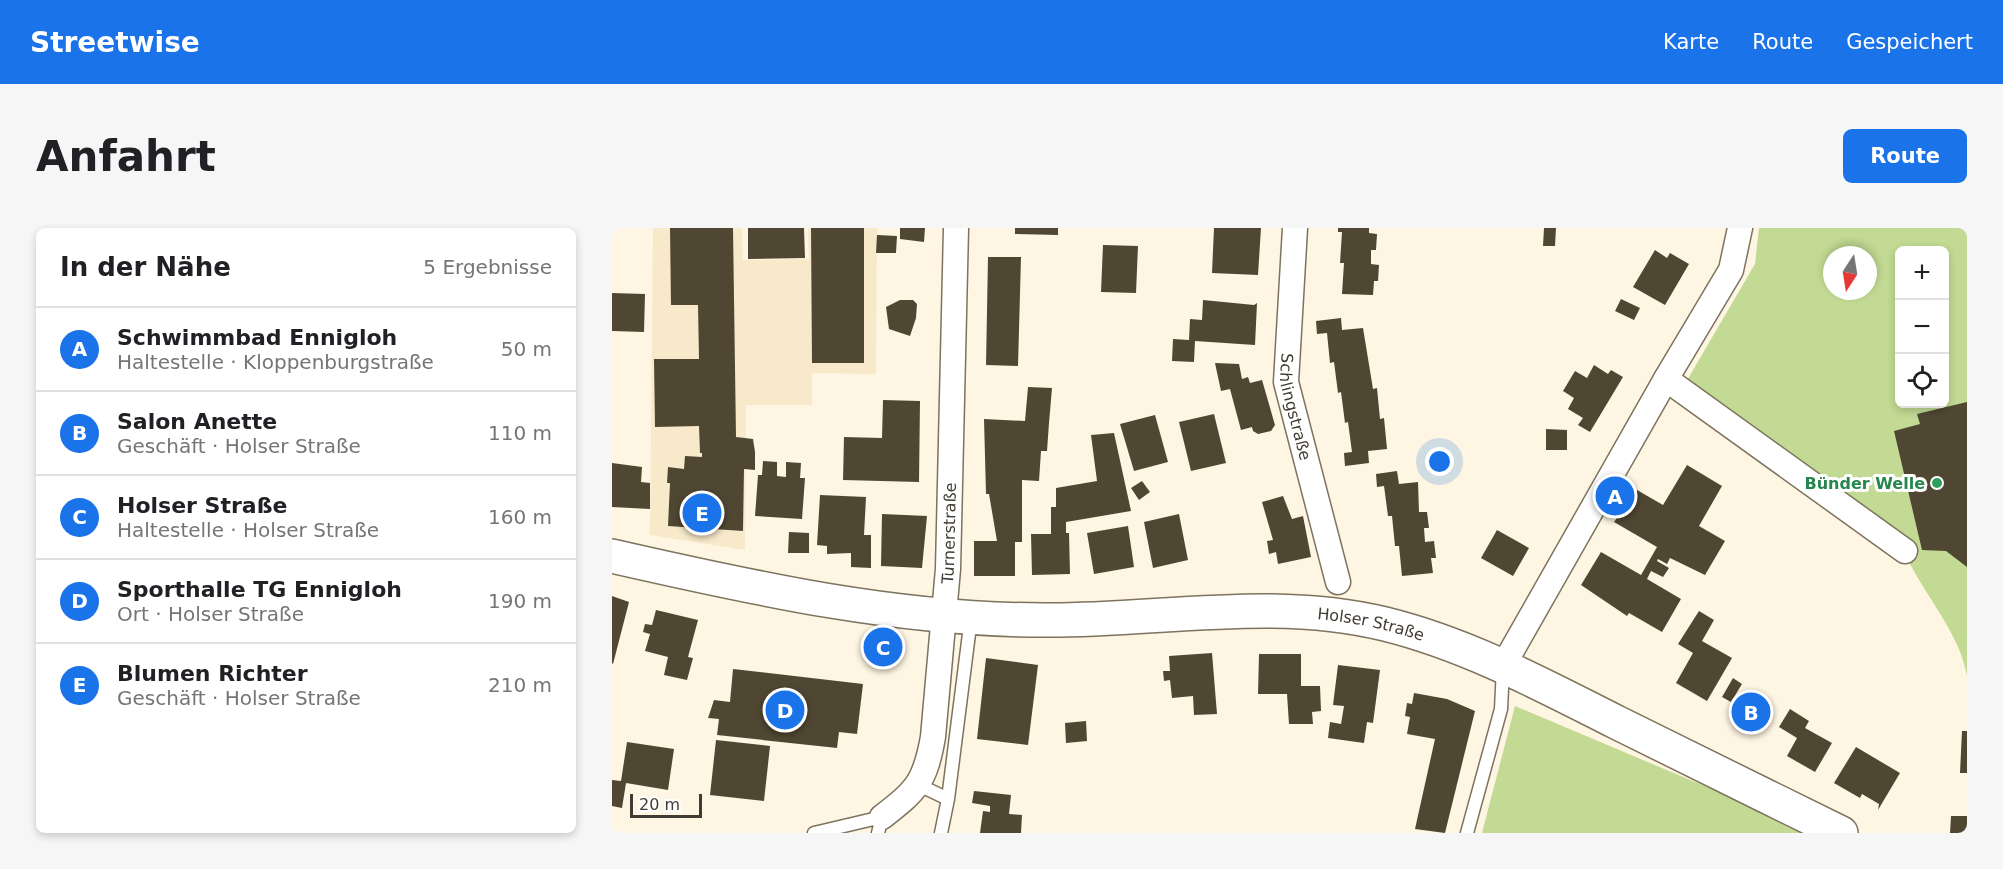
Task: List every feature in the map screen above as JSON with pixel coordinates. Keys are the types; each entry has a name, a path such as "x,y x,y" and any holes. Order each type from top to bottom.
{"main road":[{"name":"Holser Straße","path":"612,556 799,597 869,609 1050,620 1272,611 1338,615 1384,624 1429,637 1503,666 1841,833"}],"street":[{"name":"Turnerstraße","path":"880,825 919,785 928,762 958,616 948,569 956,228"},
{"name":"Schlingstraße","path":"1295,228 1286,382 1338,582"},
{"path":"1503,666 1666,378 1731,270 1740,228"},
{"path":"1666,378 1905,551"}],"lane":[{"path":"940,833 948,799 958,616"},
{"path":"1467,833 1501,709 1503,666"},
{"path":"919,785 948,799"},
{"path":"814,833 880,825"}],"shaded area":[{"path":"653,228 742,228 743,260 809,259 808,228 877,228 876,374 812,373 812,405 746,405 745,550 650,535"}],"green space":[{"path":"1759,228 1967,228 1967,676 1950,630 1907,558 1686,382 1755,264"},
{"path":"1515,706 1816,833 1482,833"}],"building":[{"path":"670,228 733,228 736,437 753,439 755,452 755,470 744,469 743,531 668,526 670,483 667,483 668,467 684,469 685,456 702,457 699,426 655,427 654,359 699,359 698,305 671,305"},
{"path":"748,228 804,228 805,258 748,259"},
{"path":"811,228 864,228 864,363 812,363"},
{"path":"900,228 925,228 924,242 900,239"},
{"path":"1015,228 1058,228 1058,235 1015,234"},
{"path":"1214,228 1261,228 1258,275 1212,273"},
{"path":"1338,228 1369,228 1369,233 1377,234 1376,250 1371,250 1371,264 1379,265 1378,281 1374,281 1373,295 1342,294 1344,263 1340,263 1342,232 1338,232"},
{"path":"1544,228 1556,228 1555,246 1543,246"},
{"path":"877,235 897,236 896,253 876,253"},
{"path":"1103,245 1138,246 1136,293 1101,292"},
{"path":"1655,250 1667,258 1670,253 1689,264 1665,305 1633,287"},
{"path":"988,257 1021,257 1018,366 986,365"},
{"path":"612,293 645,294 644,332 612,331"},
{"path":"1621,299 1640,308 1634,320 1615,311"},
{"path":"900,300 913,300 917,304 916,318 910,336 889,329 886,307"},
{"path":"1203,300 1254,305 1257,303 1255,345 1195,341 1194,362 1172,361 1173,339 1189,340 1190,319 1202,320"},
{"path":"1341,318 1342,330 1363,328 1373,389 1377,388 1380,419 1384,418 1387,449 1368,451 1369,463 1345,466 1344,453 1352,452 1348,422 1345,423 1334,362 1330,363 1327,333 1317,334 1316,321"},
{"path":"1215,363 1239,364 1242,379 1248,377 1250,383 1262,380 1275,425 1271,431 1258,434 1253,431 1252,427 1241,430 1230,389 1221,391"},
{"path":"1594,365 1608,374 1611,370 1623,377 1590,432 1578,425 1583,418 1568,409 1574,398 1563,391 1575,371 1587,378"},
{"path":"1028,387 1052,388 1047,451 1041,451 1039,481 1022,480 1022,542 1015,542 1015,576 974,576 974,541 997,541 989,494 986,494 984,419 1025,421"},
{"path":"883,400 920,401 919,482 843,480 844,437 882,438"},
{"name":"Bünder Welle","path":"1967,402 1967,567 1946,551 1922,550 1894,431 1920,424 1917,414"},
{"path":"1214,414 1226,463 1191,471 1179,422"},
{"path":"1155,415 1168,462 1134,471 1120,424"},
{"path":"1546,429 1567,430 1567,450 1546,450"},
{"path":"1114,433 1131,511 1066,522 1066,533 1069,533 1070,574 1032,575 1031,534 1051,534 1051,507 1056,507 1056,488 1097,481 1091,435"},
{"path":"763,461 777,462 777,476 786,477 786,462 801,463 800,478 805,478 802,519 755,516 758,475 762,475"},
{"path":"612,463 642,467 641,482 650,483 650,509 612,507"},
{"path":"1687,465 1722,486 1699,526 1725,541 1705,575 1670,558 1667,564 1658,559 1657,561 1669,568 1663,577 1651,571 1647,579 1681,599 1662,632 1629,613 1627,616 1581,585 1601,552 1641,575 1657,547 1614,522 1637,490 1663,505"},
{"path":"1397,471 1399,484 1418,482 1419,512 1427,512 1429,528 1424,528 1425,542 1434,541 1436,558 1431,558 1433,573 1402,576 1399,546 1395,546 1392,516 1388,516 1384,486 1377,487 1376,474"},
{"path":"1142,481 1150,492 1139,500 1131,488"},
{"path":"820,495 866,497 864,535 871,535 871,568 851,567 851,553 827,554 827,546 817,545"},
{"path":"1283,496 1292,519 1303,516 1311,557 1278,564 1276,552 1269,554 1267,541 1273,540 1262,502"},
{"path":"882,514 927,516 922,568 881,566"},
{"path":"1179,514 1188,560 1153,568 1144,522"},
{"path":"1128,526 1134,567 1094,574 1087,533"},
{"path":"1497,530 1529,548 1513,576 1481,558"},
{"path":"789,532 809,533 809,553 788,553"},
{"path":"612,596 629,602 613,664 612,663"},
{"path":"656,610 698,620 688,657 693,658 687,680 664,675 668,657 645,651 650,634 643,632 645,624 652,625"},
{"path":"1699,611 1714,620 1702,641 1732,658 1707,701 1676,683 1693,653 1678,644"},
{"path":"1212,653 1217,714 1194,715 1193,696 1172,698 1170,680 1164,681 1163,671 1170,671 1169,656"},
{"path":"1259,654 1301,654 1301,686 1320,686 1321,711 1312,712 1313,724 1289,724 1287,694 1258,694"},
{"path":"986,658 1038,665 1028,745 977,739"},
{"path":"1338,665 1380,670 1373,723 1367,722 1364,743 1328,738 1330,722 1341,724 1344,706 1333,705"},
{"path":"733,669 863,684 857,734 839,732 837,748 717,735 719,719 708,718 714,700 730,702"},
{"path":"1733,678 1742,684 1731,702 1722,697"},
{"path":"1746,691 1772,705 1757,733 1730,718"},
{"path":"1414,693 1447,699 1475,711 1445,833 1415,829 1435,739 1407,734 1410,717 1405,716 1407,703 1412,704"},
{"path":"1790,709 1809,721 1805,728 1832,743 1815,772 1787,756 1797,738 1779,727"},
{"path":"1086,721 1087,741 1066,743 1065,723"},
{"path":"1962,731 1967,731 1967,773 1960,773"},
{"path":"716,740 770,746 764,801 710,795"},
{"path":"627,742 674,749 668,790 626,783 622,808 612,806 612,780 621,781"},
{"path":"1856,747 1900,773 1878,810 1879,804 1862,794 1860,798 1834,783"},
{"path":"974,791 1011,795 1009,814 1022,815 1021,833 980,833 983,811 990,812 990,806 972,803"},
{"path":"1951,816 1967,816 1967,833 1950,833"}],"place":[{"name":"Bünder Welle","path":"1937,483"},
{"name":"Schwimmbad Ennigloh","path":"1615,496"},
{"name":"Blumen Richter","path":"702,513"},
{"name":"Holser Straße","path":"883,647"},
{"name":"Sporthalle TG Ennigloh","path":"785,710"},
{"name":"Salon Anette","path":"1751,712"}]}
